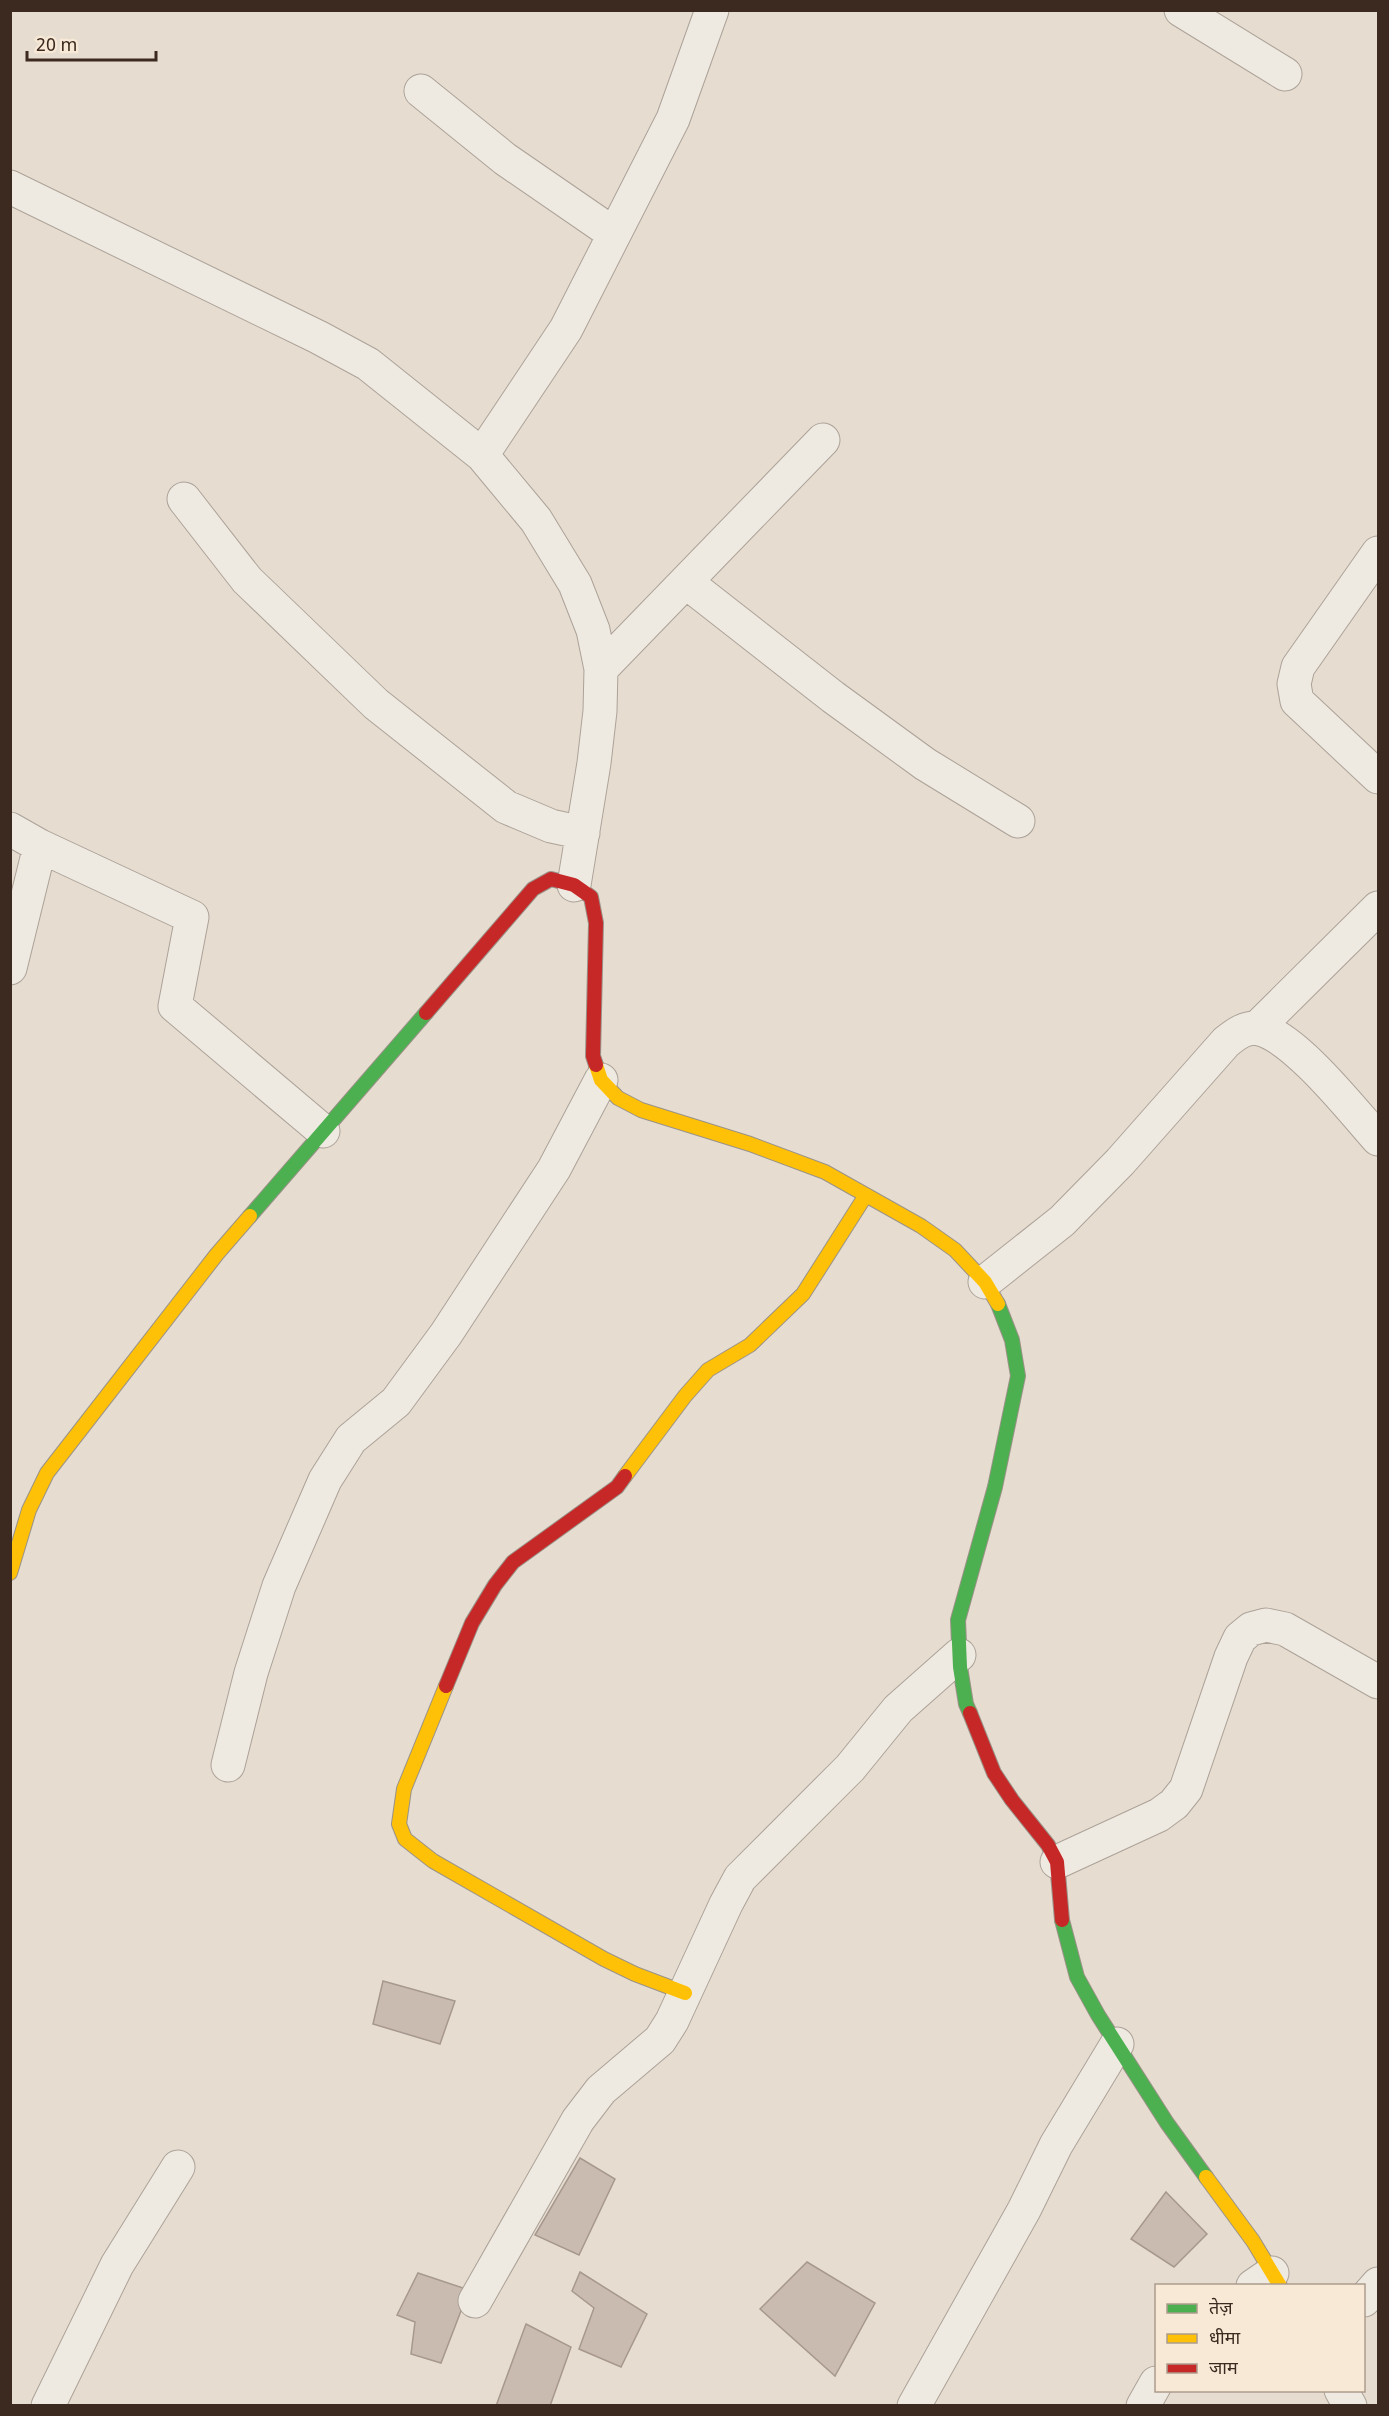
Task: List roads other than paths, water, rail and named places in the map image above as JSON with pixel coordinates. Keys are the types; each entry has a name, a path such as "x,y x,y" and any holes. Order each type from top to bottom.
{"street":[{"path":"482,455 566,329 673,119 712,10"},
{"path":"1181,10 1285,74"},
{"path":"421,91 505,159 614,234"},
{"path":"10,187 318,337 368,364 482,455 536,520 575,584 593,630 601,669 598,732 574,885"},
{"path":"601,669 823,440"},
{"path":"184,499 247,580 376,704 506,807 551,826 583,833"},
{"path":"1378,553 1309,649 1298,667 1294,684 1297,701 1378,777"},
{"path":"686,582 925,764 1018,821"},
{"path":"10,829 40,846 192,917 176,1006 323,1131"},
{"path":"10,968 40,846"},
{"path":"10,1573 29,1510 47,1473 217,1254 533,889 551,879 574,885 591,897 596,923 592,1056 602,1080 618,1098 641,1110 750,1144 825,1172 921,1226 955,1250 985,1282 996,1298 1012,1340 1018,1376 995,1486 958,1620 959,1655 966,1704 994,1773 1012,1800 1048,1845 1057,1862 1062,1920 1077,1977 1167,2123 1253,2241 1268,2281"},
{"path":"1257,1028 1378,908"},
{"path":"985,1282 1062,1221 1120,1162 1226,1042 1241,1030 1257,1028 1273,1034 1296,1049 1378,1139"},
{"path":"228,1765 251,1673 279,1586 325,1480 351,1439 396,1402 446,1335 554,1168 602,1080"},
{"path":"686,1993 635,1974 604,1959 409,1846 400,1833 398,1813 404,1789 472,1623 495,1585 513,1562 617,1487 685,1396 708,1370 750,1345 803,1294 866,1195"},
{"path":"1057,1862 1159,1815 1174,1804 1186,1789 1231,1657 1240,1638 1251,1629 1266,1625 1285,1629 1378,1682"},
{"path":"475,2301 578,2120 602,2090 660,2040 672,2021 740,1878 850,1768 898,1709 959,1655"},
{"path":"914,2406 1003,2248 1056,2145 1117,2044"},
{"path":"48,2406 117,2265 178,2167"},
{"path":"1365,2299 1378,2284"},
{"path":"1143,2406 1155,2385"},
{"path":"1342,2392 1350,2406"}]}
